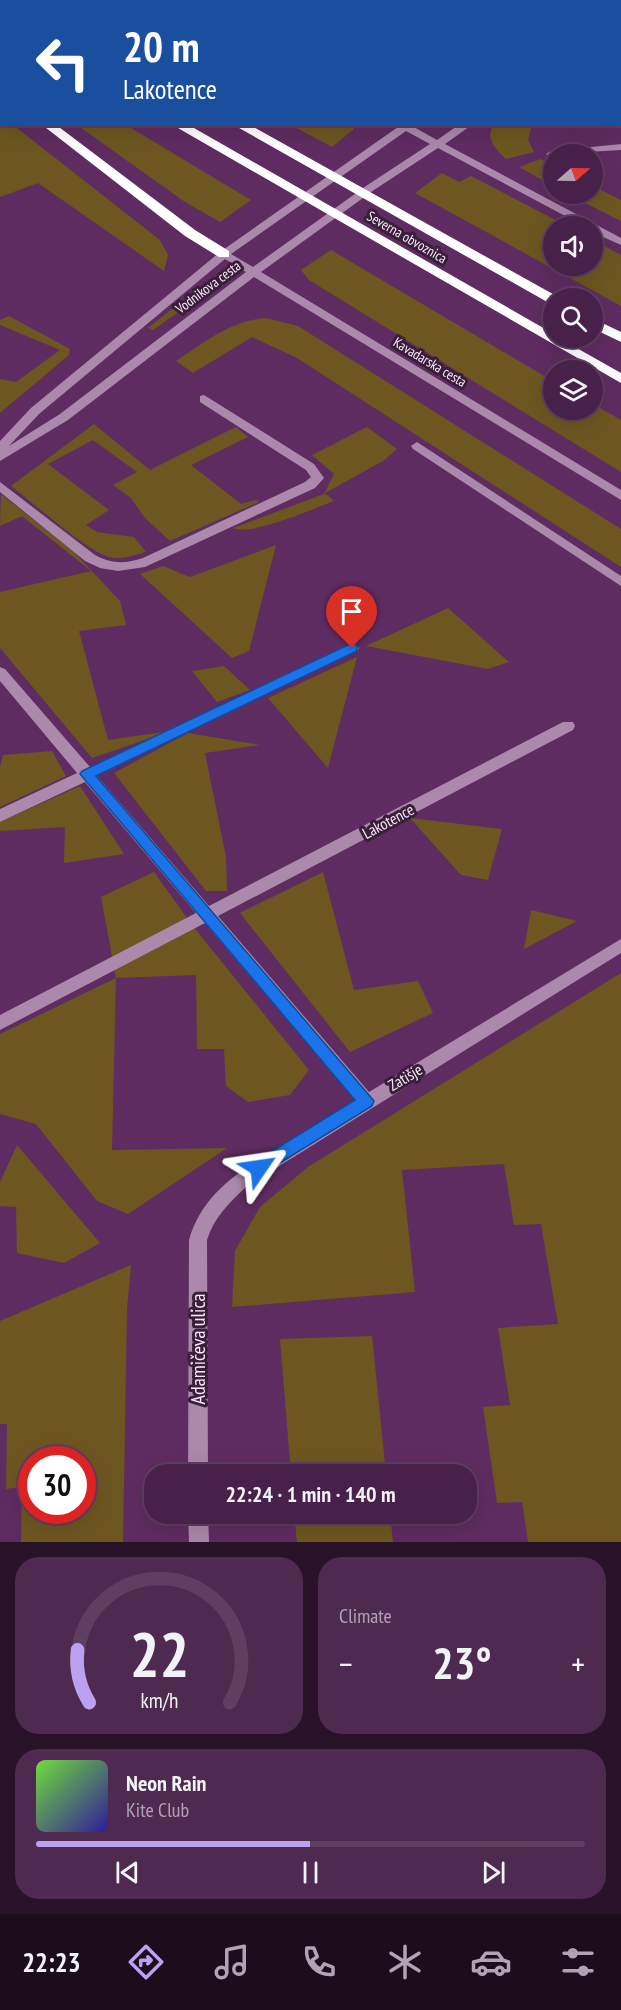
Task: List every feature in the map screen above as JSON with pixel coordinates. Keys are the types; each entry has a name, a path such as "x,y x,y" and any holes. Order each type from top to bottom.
{"highway":[{"path":"50,126 190,233 224,254"},
{"name":"Severna obvoznica","path":"180,126 621,379"},
{"name":"Severna obvoznica","path":"242,126 543,294"},
{"path":"603,328 621,338"}],"street":[{"name":"Vodnikova cesta","path":"0,448 35,411 224,254 404,126"},
{"path":"407,126 571,216"},
{"name":"Vodnikova cesta","path":"0,457 64,417 254,271 416,157 465,126"},
{"path":"603,149 621,147"},
{"path":"603,233 621,242"},
{"name":"Kavadarska cesta","path":"224,254 621,496"},
{"path":"0,486 90,558 101,564 120,568 147,561 310,485 318,478 310,467 204,399"},
{"path":"417,446 621,582"},
{"path":"0,816 352,648"},
{"path":"0,672 366,1101"},
{"name":"Lakotence","path":"0,1023 568,726"},
{"name":"Zatišje","path":"202,1224 219,1200 241,1180 621,945"},
{"name":"Adamičeva ulica","path":"198,1464 197,1287 198,1240 202,1224"},
{"path":"198,1524 199,1542"}],"shaded area":[{"path":"0,126 14,126 160,240 168,255 164,271 38,183 0,197"},
{"path":"78,126 128,126 251,200 220,222 185,202"},
{"path":"293,126 353,126 354,129 332,147"},
{"path":"493,126 532,126 528,140 534,152 506,159 492,144 491,130"},
{"path":"541,159 543,160 543,180 519,167"},
{"path":"442,173 459,182 471,176 548,216 543,216 543,263 415,193"},
{"path":"603,191 621,200 621,221 587,204 603,204"},
{"path":"603,245 621,255 621,306 603,296 603,288 588,288 566,276 603,276"},
{"path":"331,250 543,375 543,420 603,420 603,410 621,420 621,472 309,280 301,270"},
{"path":"197,289 205,293 153,330 148,328"},
{"path":"9,316 70,349 69,355 0,413 0,379 16,382 60,350 0,325 0,320"},
{"path":"266,318 298,326 621,529 621,567 297,358 252,337 193,373 176,361 229,328"},
{"path":"94,424 150,470 236,427 248,437 191,465 241,504 256,500 259,502 170,541 145,518 131,498 113,485 137,472 93,440 48,464 109,510 86,525 97,532 134,537 146,552 119,558 99,553 11,486"},
{"path":"367,427 397,449 383,461 325,493 334,501 268,525 233,528 324,494 334,474 312,455"},
{"path":"1,494 74,552 120,601 126,625 79,631 108,740 171,731 92,758 0,648 0,592 91,571 22,516 0,526"},
{"path":"276,545 249,651 232,658 140,574 163,566 190,577"},
{"path":"448,608 509,662 488,669 366,646"},
{"path":"357,657 328,768 268,698"},
{"path":"224,666 250,690 217,702 192,671"},
{"path":"188,733 260,745 205,753 226,857 227,891 206,891 114,773"},
{"path":"52,751 66,776 0,807 0,767 3,755"},
{"path":"80,786 124,854 64,863 65,827 0,831 0,822"},
{"path":"410,818 502,829 488,880 461,875"},
{"path":"154,872 192,925 309,1070 290,1095 248,1102 226,1086 224,1049 197,1049 196,975 116,978 101,897"},
{"path":"323,872 354,990 418,981 433,1013 350,1052 240,913"},
{"path":"531,910 577,921 524,949"},
{"path":"621,973 621,1542 528,1542 522,1502 497,1503 483,1407 510,1405 498,1328 558,1324 541,1224 514,1225 504,1164 402,1170 415,1292 232,1307 235,1251 260,1207 308,1167"},
{"path":"116,978 112,1150 227,1148 128,1214 97,1201 36,1124 0,1114 0,1034"},
{"path":"17,1145 100,1243 64,1263 17,1253 16,1207 0,1206 0,1182"},
{"path":"131,1265 127,1309 123,1542 21,1542 21,1524 96,1524 96,1446 18,1446 18,1488 6,1489 7,1424 0,1424 0,1321"},
{"path":"372,1336 385,1464 290,1464 280,1339"},
{"path":"295,1524 391,1524 393,1542 297,1542"}],"route":[{"path":"259,1168 366,1101 87,774 352,648"}]}
